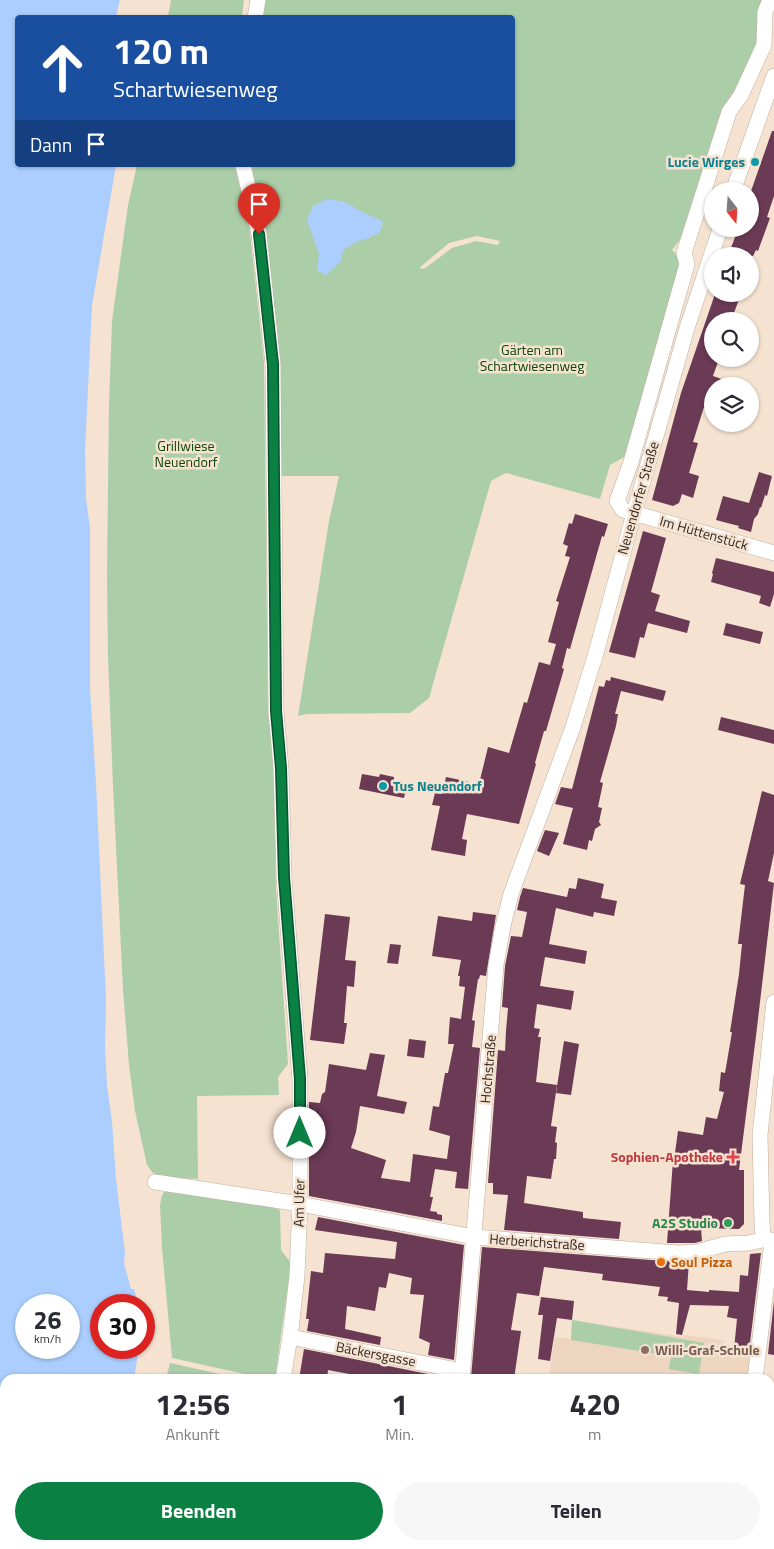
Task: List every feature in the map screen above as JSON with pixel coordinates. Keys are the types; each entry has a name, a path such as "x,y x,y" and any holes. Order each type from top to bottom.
{"street":[{"path":"256,15 258,0"},
{"path":"628,512 617,501 631,462 687,264 684,253 729,112 741,95 764,45 765,12 770,0"},
{"path":"736,182 774,76"},
{"name":"Am Ufer","path":"243,167 259,234 273,364 274,559 284,877 300,1079 300,1204 297,1276 284,1374"},
{"name":"Neuendorfer Straße","path":"558,768 574,727 596,653 628,512 717,238"},
{"name":"Im Hüttenstück","path":"628,512 774,553"},
{"name":"Hochstraße","path":"462,1374 496,965 502,926 511,894 558,768"},
{"path":"756,1374 771,1241 763,1234 760,1135 774,1002"},
{"name":"Herberichstraße","path":"156,1182 300,1204 474,1238 678,1253 697,1252 725,1244 771,1241"},
{"name":"Bäckersgasse","path":"290,1337 457,1374"}],"shaded area":[{"name":"Willi-Graf-Schule","path":"572,1320 684,1337 685,1335 724,1340 723,1349 752,1352 748,1374 550,1374 555,1337 571,1339"}],"green space":[{"path":"171,0 244,0 242,15 168,15"},
{"name":"Gärten am Schartwiesenweg","path":"263,0 765,0 760,41 685,233 672,250 684,261 628,455 610,465 600,499 506,473 491,481 429,698 410,713 307,714 298,716 329,521 339,476 280,476 251,167 515,167 515,15 260,15","holes":["477,236 500,241 498,245 476,241 452,248 424,269 419,268 449,243"]},
{"name":"Grillwiese Neuendorf","path":"137,167 235,167 250,232 264,362 268,714 273,751 276,889 288,1064 278,1077 279,1095 197,1096 198,1179 159,1177 147,1165 135,1111 123,989 113,786 107,574 112,321 128,205"},
{"path":"168,1190 262,1204 280,1210 281,1250 291,1263 276,1374 245,1374 172,1358 162,1248 160,1205 164,1192"},
{"path":"572,1320 704,1343 699,1374 669,1369 671,1356 571,1340"},
{"path":"170,1363 220,1374 167,1374"}],"water":[{"path":"0,0 120,0 116,15 15,15 15,167 116,167 92,306 85,451 86,498 90,528 90,688 106,1000 105,1048 107,1086 125,1253 124,1263 131,1289 134,1289 135,1294 90,1294 90,1359 137,1359 135,1374 0,1374"},
{"path":"327,199 345,202 383,221 380,232 358,241 343,250 341,261 326,275 317,270 319,254 307,220 313,206"}],"building":[{"path":"772,131 774,131 774,196 767,217 770,218 759,248 731,247 735,238 759,238 759,182 754,182"},
{"path":"712,302 738,302 734,312 709,312"},
{"path":"704,326 704,367 716,367 713,376 716,377 704,377 704,407 693,442 698,443 689,473 699,476 693,498 682,494 679,503 673,506 652,500 681,393"},
{"path":"759,472 772,476 767,496 765,495 761,508 754,519 751,532 738,528 739,526 716,520 723,496 749,503"},
{"path":"575,514 608,524 604,537 602,536 570,649 567,648 562,668 564,669 546,731 544,731 519,824 467,814 462,839 467,840 465,856 431,850 440,806 432,805 435,793 442,794 446,777 479,784 488,747 509,753 524,702 527,703 539,662 550,665 556,644 548,642 559,602 556,601 570,557 565,556 568,546 563,544 569,523 572,524"},
{"path":"643,531 666,538 651,592 660,595 655,611 690,621 687,633 648,623 644,638 640,637 635,658 609,652"},
{"path":"716,558 774,572 774,594 770,607 759,603 761,596 711,582"},
{"path":"726,623 763,632 760,644 723,635"},
{"path":"611,677 666,691 663,701 621,691 615,714 618,714 616,726 600,782 603,783 598,807 602,808 599,822 601,825 595,829 592,841 589,840 587,850 563,844 573,808 555,804 561,787 572,789 599,686 604,687 606,680 610,681"},
{"path":"721,717 774,730 774,744 718,730"},
{"name":"Tus Neuendorf","path":"362,774 379,777 380,774 394,777 394,781 407,783 404,798 359,789"},
{"path":"762,791 774,795 774,853 768,881 774,883 739,1170 744,1170 744,1224 739,1229 701,1228 702,1241 695,1243 667,1243 673,1160 678,1131 703,1135 706,1117 717,1119 724,1092 719,1091 721,1072 725,1073 732,1032 730,1032 742,944 738,944 745,885 740,884"},
{"path":"545,830 559,833 549,856 537,851"},
{"path":"578,878 604,884 601,898 617,901 614,916 594,912 593,917 556,908 549,944 587,951 585,964 545,957 540,986 574,991 571,1010 537,1004 534,1028 540,1029 538,1037 541,1037 536,1082 557,1085 551,1126 557,1127 555,1142 557,1143 556,1159 554,1159 551,1179 527,1176 524,1203 583,1212 583,1218 621,1222 619,1239 504,1230 508,1195 493,1194 493,1183 488,1183 498,1050 505,1051 508,1008 502,1007 505,966 511,936 522,937 527,912 517,910 520,897 523,888 567,897 569,888 576,889"},
{"path":"473,912 496,915 486,976 480,975 478,979 472,1020 475,1021 472,1047 480,1048 468,1189 455,1188 457,1172 435,1169 430,1197 433,1197 430,1211 442,1215 442,1221 309,1196 309,1102 320,1103 322,1094 325,1092 329,1064 366,1070 370,1053 385,1055 377,1096 407,1102 404,1114 360,1106 356,1132 351,1148 386,1160 381,1178 410,1182 413,1154 447,1159 450,1136 429,1130 433,1106 439,1107 445,1073 448,1073 454,1044 448,1044 450,1017 461,1019 465,987 459,986 460,976 458,976 461,960 432,956 438,916 472,921"},
{"path":"325,914 350,917 345,960 356,961 354,987 347,986 344,1023 347,1023 344,1044 310,1040"},
{"path":"390,944 401,945 398,964 387,963"},
{"path":"409,1039 426,1041 424,1058 407,1056"},
{"path":"564,1041 579,1044 571,1095 556,1093"},
{"path":"318,1217 464,1245 454,1360 428,1355 430,1343 419,1338 424,1295 410,1294 412,1278 389,1273 386,1288 379,1287 375,1311 347,1306 345,1329 381,1337 380,1345 307,1331 309,1319 306,1319 311,1271 323,1273 325,1253 395,1259 397,1242 315,1230"},
{"path":"482,1247 689,1262 687,1290 709,1292 709,1290 739,1292 740,1275 748,1276 750,1254 761,1253 749,1351 734,1349 737,1319 727,1317 729,1306 690,1305 682,1335 676,1334 679,1303 667,1301 668,1297 658,1296 660,1287 602,1280 603,1274 544,1267 539,1296 517,1293 511,1330 521,1331 515,1374 471,1374"},
{"path":"541,1297 574,1301 572,1320 557,1318 550,1361 538,1359 543,1315 538,1315"},
{"path":"774,1301 774,1355 768,1354"},
{"path":"304,1349 428,1374 349,1374 328,1370 328,1374 300,1374"}],"place":[{"name":"Lucie Wirges","path":"755,162"},
{"name":"Tus Neuendorf","path":"383,786"},
{"name":"Sophien-Apotheke","path":"733,1157"},
{"name":"A2S Studio","path":"728,1223"},
{"name":"Soul Pizza","path":"661,1262"},
{"name":"Willi-Graf-Schule","path":"645,1350"}],"route":[{"path":"259,234 273,364 276,711 281,768 284,877 290,975 300,1079 300,1133"}]}
